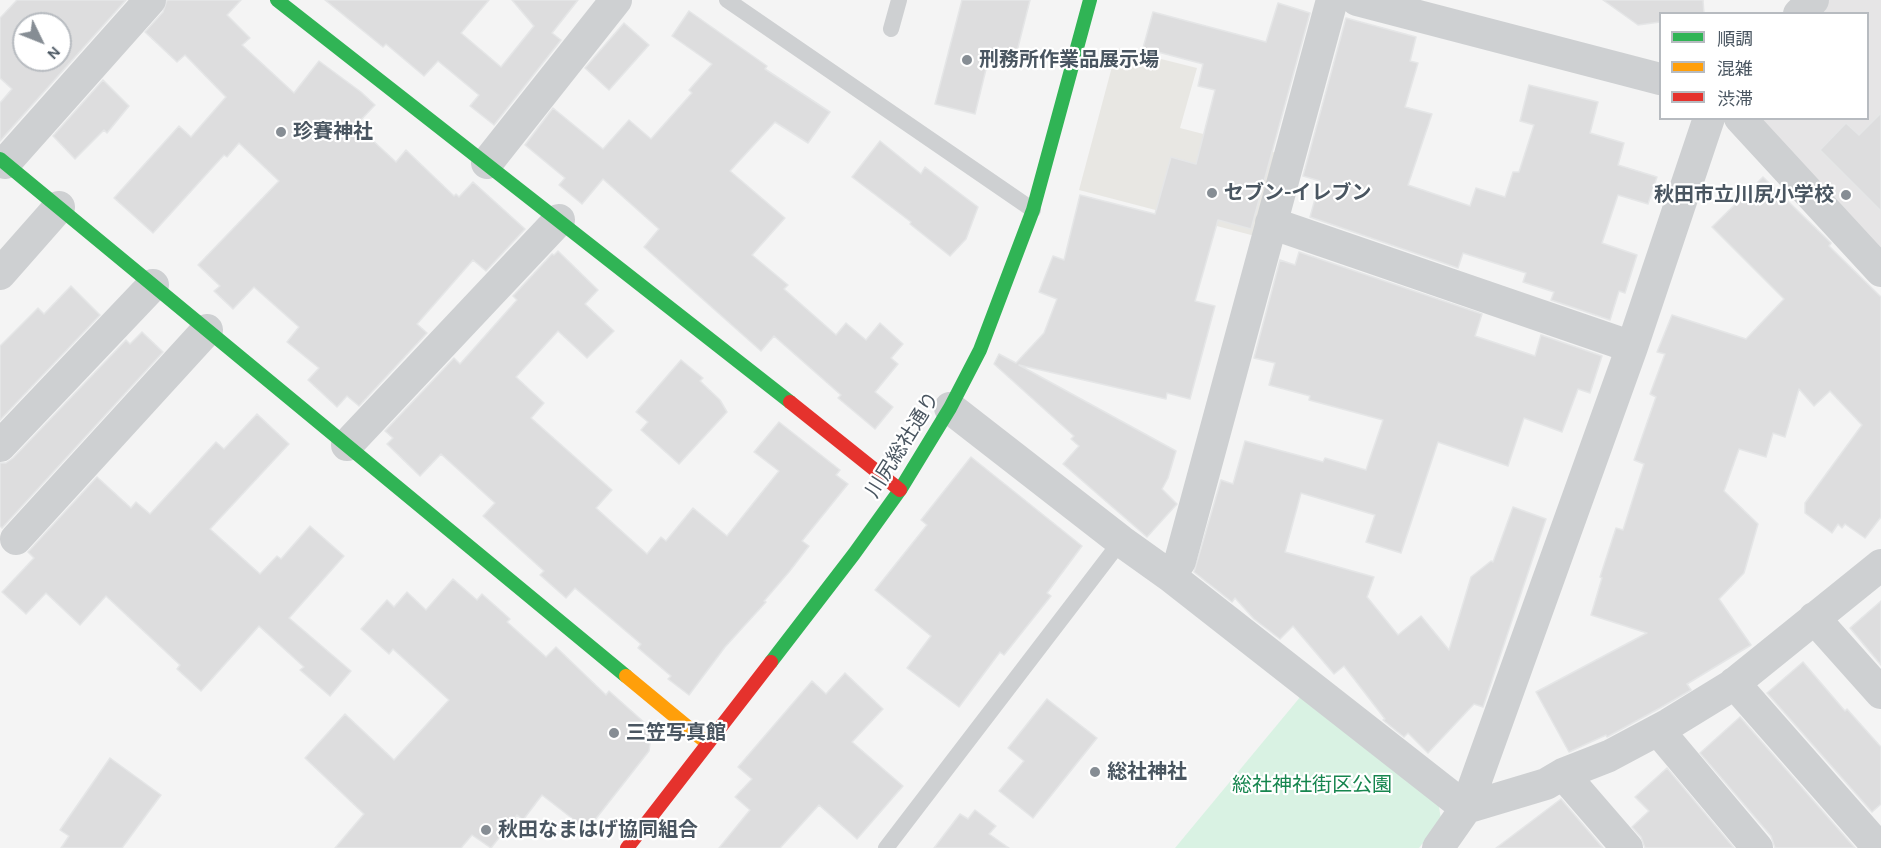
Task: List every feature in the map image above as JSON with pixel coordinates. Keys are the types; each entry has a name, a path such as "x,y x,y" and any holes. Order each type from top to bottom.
{"street":[{"path":"150,0 3,161 707,743"},
{"path":"277,0 900,490"},
{"path":"487,163 616,0"},
{"name":"川尻総社通り","path":"627,848 854,554 900,490 950,408 980,351 1033,210 1090,0"},
{"path":"1170,576 1180,561 1332,0"},
{"path":"1357,0 1659,79"},
{"path":"1801,12 1813,0"},
{"path":"1438,848 1466,808 1632,347 1708,120"},
{"path":"1742,120 1881,271"},
{"path":"0,274 59,207"},
{"path":"347,445 559,220"},
{"path":"1271,223 1632,347"},
{"path":"0,446 153,285"},
{"path":"16,539 207,330"},
{"path":"950,408 1121,541 1170,576 1466,808"},
{"path":"1466,808 1546,784 1563,774 1609,756 1658,730 1734,683 1881,565"},
{"path":"1814,618 1881,693"},
{"path":"1734,683 1879,848"},
{"path":"1658,730 1757,848"},
{"path":"1563,774 1627,848"}],"lane":[{"path":"727,0 1033,210"},
{"path":"891,29 899,0"},
{"path":"886,848 1121,541"}],"shaded area":[{"name":"秋田市立川尻小学校","path":"1813,0 1881,0 1881,271 1741,120 1869,120 1869,12 1800,12"},
{"path":"1117,48 1197,68 1180,128 1277,153 1255,236 1079,190"}],"green space":[{"name":"総社神社街区公園","path":"1301,696 1438,801 1441,819 1419,848 1175,848"}],"building":[{"path":"17,0 126,0 72,60 72,12 12,12 12,72 62,72 0,141 0,103 12,89 0,78 0,18"},
{"path":"167,0 241,0 227,15 250,38 242,45 294,93 319,61 375,105 356,125 396,162 406,150 454,196 456,194 459,197 473,182 525,229 486,271 473,260 417,324 427,333 359,406 347,396 337,407 308,380 319,368 287,342 299,327 254,287 233,309 214,291 220,286 198,265 279,181 239,143 227,157 224,155 153,233 114,198 179,126 191,137 226,97 185,55 177,62 145,32 163,12"},
{"path":"325,0 489,0 461,33 501,67 534,26 512,0 578,0 552,33 561,40 494,125 470,106 479,95 438,61 424,76 386,44 383,47"},
{"name":"刑務所作業品展示場","path":"962,0 1030,0 1014,63 989,57 975,114 935,104"},
{"path":"1603,0 1703,0 1704,12 1659,12 1659,22 1638,25"},
{"path":"1278,3 1310,13 1251,229 1218,220 1195,301 1215,306 1190,399 1167,393 1166,399 1019,365 1176,451 1168,478 1162,489 1177,504 1147,537 1063,464 1079,446 1071,439 1074,436 994,364 999,354 1016,363 1044,333 1057,299 1039,292 1053,256 1064,260 1080,195 1155,214 1171,157 1196,164 1215,90 1198,86 1203,64 1143,48 1153,12 1266,42"},
{"path":"689,11 767,66 765,69 830,112 808,143 775,122 730,171 785,218 752,255 788,285 784,289 836,335 846,323 866,340 880,323 903,344 891,358 898,364 875,392 893,407 875,429 838,398 841,395 774,336 761,351 644,247 659,229 603,179 582,204 559,185 565,178 525,145 553,108 603,149 629,120 651,139 692,93 689,90 712,64 672,36"},
{"path":"1346,18 1416,37 1410,61 1418,63 1405,107 1432,114 1408,185 1470,206 1476,188 1505,197 1513,172 1519,172 1534,125 1520,121 1529,85 1598,102 1590,133 1624,143 1618,165 1657,177 1648,204 1618,195 1602,243 1637,255 1625,293 1619,291 1610,320 1551,300 1554,292 1523,282 1526,273 1463,253 1458,268 1310,217 1320,181 1303,176"},
{"path":"624,23 649,45 609,90 585,68"},
{"path":"103,80 129,106 107,133 104,130 75,159 53,136"},
{"path":"1881,113 1881,211 1820,150 1846,123 1859,135"},
{"path":"880,141 921,174 925,167 978,207 966,239 950,256 910,224 911,222 852,177"},
{"path":"1763,177 1831,243 1829,246 1881,297 1881,517 1865,538 1845,524 1842,528 1838,524 1832,533 1805,513 1805,503 1862,425 1830,391 1814,406 1799,389 1785,437 1773,433 1766,457 1739,449 1724,491 1758,524 1744,573 1719,599 1751,645 1687,684 1691,690 1607,737 1606,735 1569,752 1536,692 1647,633 1591,615 1602,578 1600,577 1616,528 1623,530 1644,464 1634,460 1656,397 1650,394 1665,354 1657,352 1672,315 1746,339 1784,299 1712,227"},
{"path":"558,251 598,290 585,304 614,331 587,358 558,331 516,377 544,403 531,418 612,490 596,508 647,554 661,537 666,541 693,508 727,536 779,471 754,452 779,422 840,470 836,475 848,484 802,541 809,546 764,601 766,602 725,647 689,695 668,679 671,676 638,648 641,644 575,588 566,598 540,575 544,571 483,516 495,503 441,454 420,476 387,444 393,438 385,431 454,358 460,364 517,300 513,296 552,254"},
{"path":"1299,252 1482,314 1475,336 1535,356 1541,335 1602,356 1590,393 1578,389 1562,432 1524,418 1508,466 1438,442 1401,553 1366,542 1375,515 1301,493 1285,552 1374,577 1367,597 1398,635 1421,616 1449,650 1471,577 1491,561 1493,562 1513,507 1546,519 1483,707 1474,704 1428,753 1408,733 1404,737 1383,720 1385,719 1344,666 1334,674 1293,626 1280,639 1254,619 1235,598 1232,602 1194,572 1221,480 1233,484 1245,441 1323,462 1325,458 1366,470 1383,420 1309,400 1310,396 1269,385 1275,363 1254,358 1280,260 1295,265"},
{"path":"71,286 100,315 0,420 0,346 38,308 44,314"},
{"path":"142,332 163,352 2,528 0,526 0,463 6,463 13,458 126,340 130,344"},
{"path":"681,360 703,378 700,381 720,400 727,412 679,464 641,430 648,422 636,412"},
{"path":"257,414 289,444 210,529 260,574 277,556 281,559 310,526 344,556 289,618 351,671 330,696 300,670 304,667 259,626 201,691 177,669 180,665 106,596 80,625 46,593 26,614 2,592 34,558 28,552 97,477 131,508 136,502 150,514 216,442 224,449"},
{"path":"971,457 1082,546 1047,593 1051,596 1004,655 1000,652 959,707 907,668 931,636 875,590 927,525 921,520"},
{"path":"453,579 477,600 482,594 510,619 507,622 546,657 556,647 606,695 609,691 646,724 651,737 649,751 587,830 542,795 523,820 517,815 491,848 472,835 461,848 335,848 364,814 305,758 345,714 394,760 449,700 393,649 389,654 361,629 387,600 394,607 407,592 426,610"},
{"path":"1881,601 1881,665 1850,628"},
{"path":"1803,662 1845,711 1847,709 1881,747 1881,804 1872,812 1767,693"},
{"path":"845,673 883,709 852,742 903,786 857,839 819,805 780,848 719,848 750,810 735,797 752,779 738,767 812,681 826,694"},
{"path":"1047,699 1097,738 1033,818 999,791 1024,761 1008,748"},
{"path":"1740,717 1855,848 1775,848 1771,836 1700,753"},
{"path":"110,758 161,795 122,848 61,848 69,836 60,830"},
{"path":"1667,768 1734,848 1645,848 1641,837 1632,827 1649,811 1635,797"},
{"path":"1561,799 1603,848 1496,848"},
{"path":"975,810 996,826 989,834 1009,848 934,848 960,814 968,819"}],"traffic: fast":[{"path":"277,0 790,402"},
{"path":"771,662 900,490 950,408 980,350 1033,210 1090,0"},
{"path":"0,159 626,676"}],"traffic: slow":[{"path":"626,676 707,743"}],"traffic: jam":[{"path":"790,402 900,490"},
{"path":"627,848 771,662"}],"place":[{"name":"刑務所作業品展示場","path":"967,60"},
{"name":"珍賽神社","path":"281,132"},
{"name":"セブン-イレブン","path":"1212,193"},
{"name":"秋田市立川尻小学校","path":"1846,195"},
{"name":"三笠写真館","path":"614,733"},
{"name":"総社神社","path":"1095,772"},
{"name":"秋田なまはげ協同組合","path":"486,830"}]}
